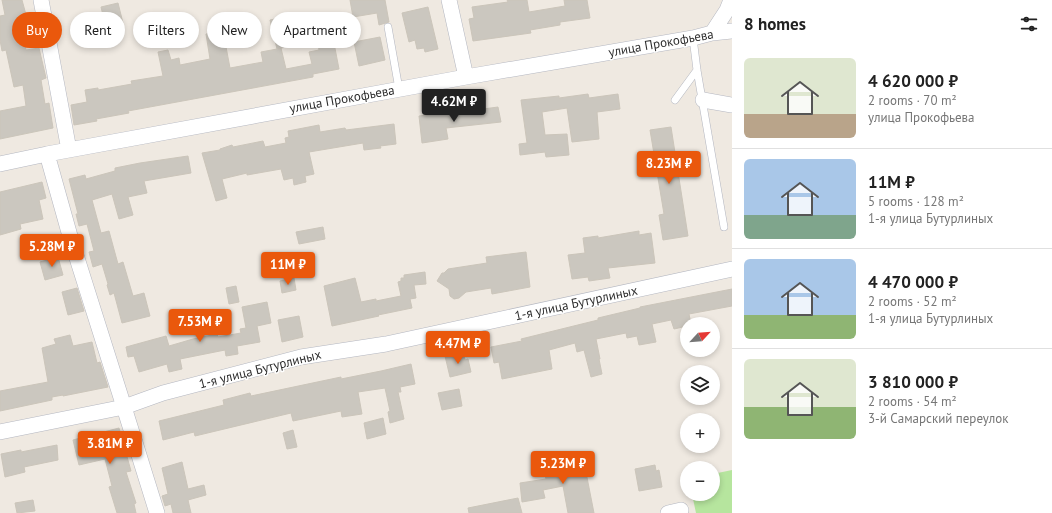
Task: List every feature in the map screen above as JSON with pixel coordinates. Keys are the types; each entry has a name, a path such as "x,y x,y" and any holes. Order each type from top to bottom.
{"street":[{"path":"41,0 69,150"},
{"path":"449,0 466,77"},
{"path":"712,33 727,10 730,0"},
{"name":"улица Прокофьева","path":"0,164 399,89 694,38 712,33 732,31"},
{"path":"703,100 732,105"},
{"path":"47,154 70,236 156,513"},
{"name":"1-я улица Бутурлиных","path":"0,432 124,407 163,393 301,357 386,344 732,269"}],"lane":[{"path":"388,27 399,89"},
{"path":"694,38 697,70 724,227"},
{"path":"675,100 697,70"}],"green space":[{"path":"732,470 732,513 696,513 693,501 720,501 720,473"}],"building":[{"path":"2,0 22,0 25,12 12,12 12,48 26,48 26,50 39,48 46,78 41,80 45,104 49,103 53,128 0,139 0,111 26,106 23,85 14,87 6,50 2,51 0,40 0,16 5,15"},
{"path":"350,0 385,0 389,22 379,25 377,13 361,16 361,12 352,12"},
{"path":"507,0 527,0 529,12 565,6 564,0 587,0 590,18 560,22 560,25 530,30 531,33 473,41 469,19 474,18 472,7 508,2"},
{"path":"118,3 120,12 102,12 101,7"},
{"path":"428,7 438,49 425,52 424,48 417,49 415,40 409,42 402,13"},
{"path":"380,37 385,60 359,66 355,48 361,48 361,41"},
{"path":"208,48 226,48 230,68 263,62 261,52 281,48 286,69 312,64 309,52 319,50 319,48 335,48 339,69 313,74 313,77 128,111 129,113 74,125 71,105 87,102 85,90 98,88 98,90 132,84 131,81 163,76 158,52 168,50 171,60 179,58 180,65 210,59"},
{"path":"588,94 589,98 618,94 620,109 597,112 599,139 572,142 567,108 542,112 545,135 567,134 569,155 546,157 545,152 520,155 519,144 527,143 521,100 559,96 559,98"},
{"path":"498,107 501,122 446,128 448,139 422,143 419,116 444,113 444,115"},
{"path":"394,124 396,144 364,150 363,143 309,152 314,174 305,176 306,182 294,185 293,178 284,180 281,169 247,175 247,173 222,179 227,198 216,201 202,153 220,150 232,145 233,147 263,141 265,147 286,143 285,138 289,137 288,131 319,125 320,132 345,128 346,130"},
{"path":"671,127 688,236 663,240 659,215 664,214 650,130"},
{"path":"188,156 191,173 144,181 147,193 128,197 133,215 119,219 112,194 92,200 101,233 109,231 118,264 123,262 133,296 144,293 150,316 122,323 114,293 110,295 102,264 93,267 89,252 94,251 87,224 79,226 76,214 78,214 69,179 85,175 86,179 115,171 115,168"},
{"path":"42,182 46,198 39,200 43,219 20,224 21,229 0,235 0,192"},
{"path":"323,227 325,239 299,244 296,232"},
{"path":"639,231 639,235 651,233 655,263 608,268 610,278 589,281 588,277 572,279 568,255 585,253 583,238 598,236 598,238"},
{"path":"526,252 530,287 492,294 491,288 466,292 459,298 454,299 450,296 449,289 437,281 442,273 448,269 487,263 486,257"},
{"path":"58,257 63,275 45,280 40,262"},
{"path":"425,272 426,284 414,285 416,298 410,299 412,308 332,326 324,286 355,278 361,302 376,299 376,301 401,296 398,282 401,281 401,278 404,278 404,275"},
{"path":"294,278 296,290 282,293 280,281"},
{"path":"236,286 239,302 229,304 226,288"},
{"path":"77,288 84,311 68,315 62,292"},
{"path":"732,289 732,306 689,314 690,317 680,317 680,328 674,329 671,320 652,324 656,342 639,345 637,336 627,338 626,333 596,339 602,374 591,377 584,350 577,352 575,343 549,350 552,369 502,379 499,362 494,363 491,347 522,341 521,339 598,320 598,318 640,307"},
{"path":"267,302 271,323 257,326 260,342 237,346 238,354 226,356 225,350 180,359 182,369 169,372 167,364 139,372 134,356 128,357 126,347 166,336 169,346 217,334 218,337 241,333 240,329 246,328 242,307"},
{"path":"299,316 303,337 282,342 278,320"},
{"path":"70,335 73,346 92,342 97,363 100,362 108,387 52,397 52,400 0,411 0,391 48,382 42,348 56,344 54,339"},
{"path":"463,352 465,360 468,359 471,372 450,377 445,356"},
{"path":"411,364 415,384 400,387 401,392 398,392 404,419 390,423 388,412 390,411 385,388 358,392 362,414 342,417 341,411 293,421 291,413 195,436 194,432 163,440 159,421 224,405 223,400 250,393 251,396"},
{"path":"459,389 462,406 442,410 438,393"},
{"path":"383,418 386,434 367,439 364,423"},
{"path":"119,428 131,471 126,472 136,503 134,504 136,513 117,513 109,487 112,486 105,459 79,465 73,440"},
{"path":"293,430 297,447 287,449 283,433"},
{"path":"57,445 58,460 24,467 25,472 5,477 1,454"},
{"path":"583,457 594,513 568,513 563,486 543,490 545,498 522,502 520,483 546,479 543,465"},
{"path":"182,462 188,489 204,485 206,495 188,500 191,513 173,513 171,504 165,506 162,496 168,494 162,468"},
{"path":"655,465 656,471 659,470 662,487 639,491 635,469"},
{"path":"518,498 522,513 469,513 468,508"},
{"path":"33,500 35,511 17,513 15,503"}]}
